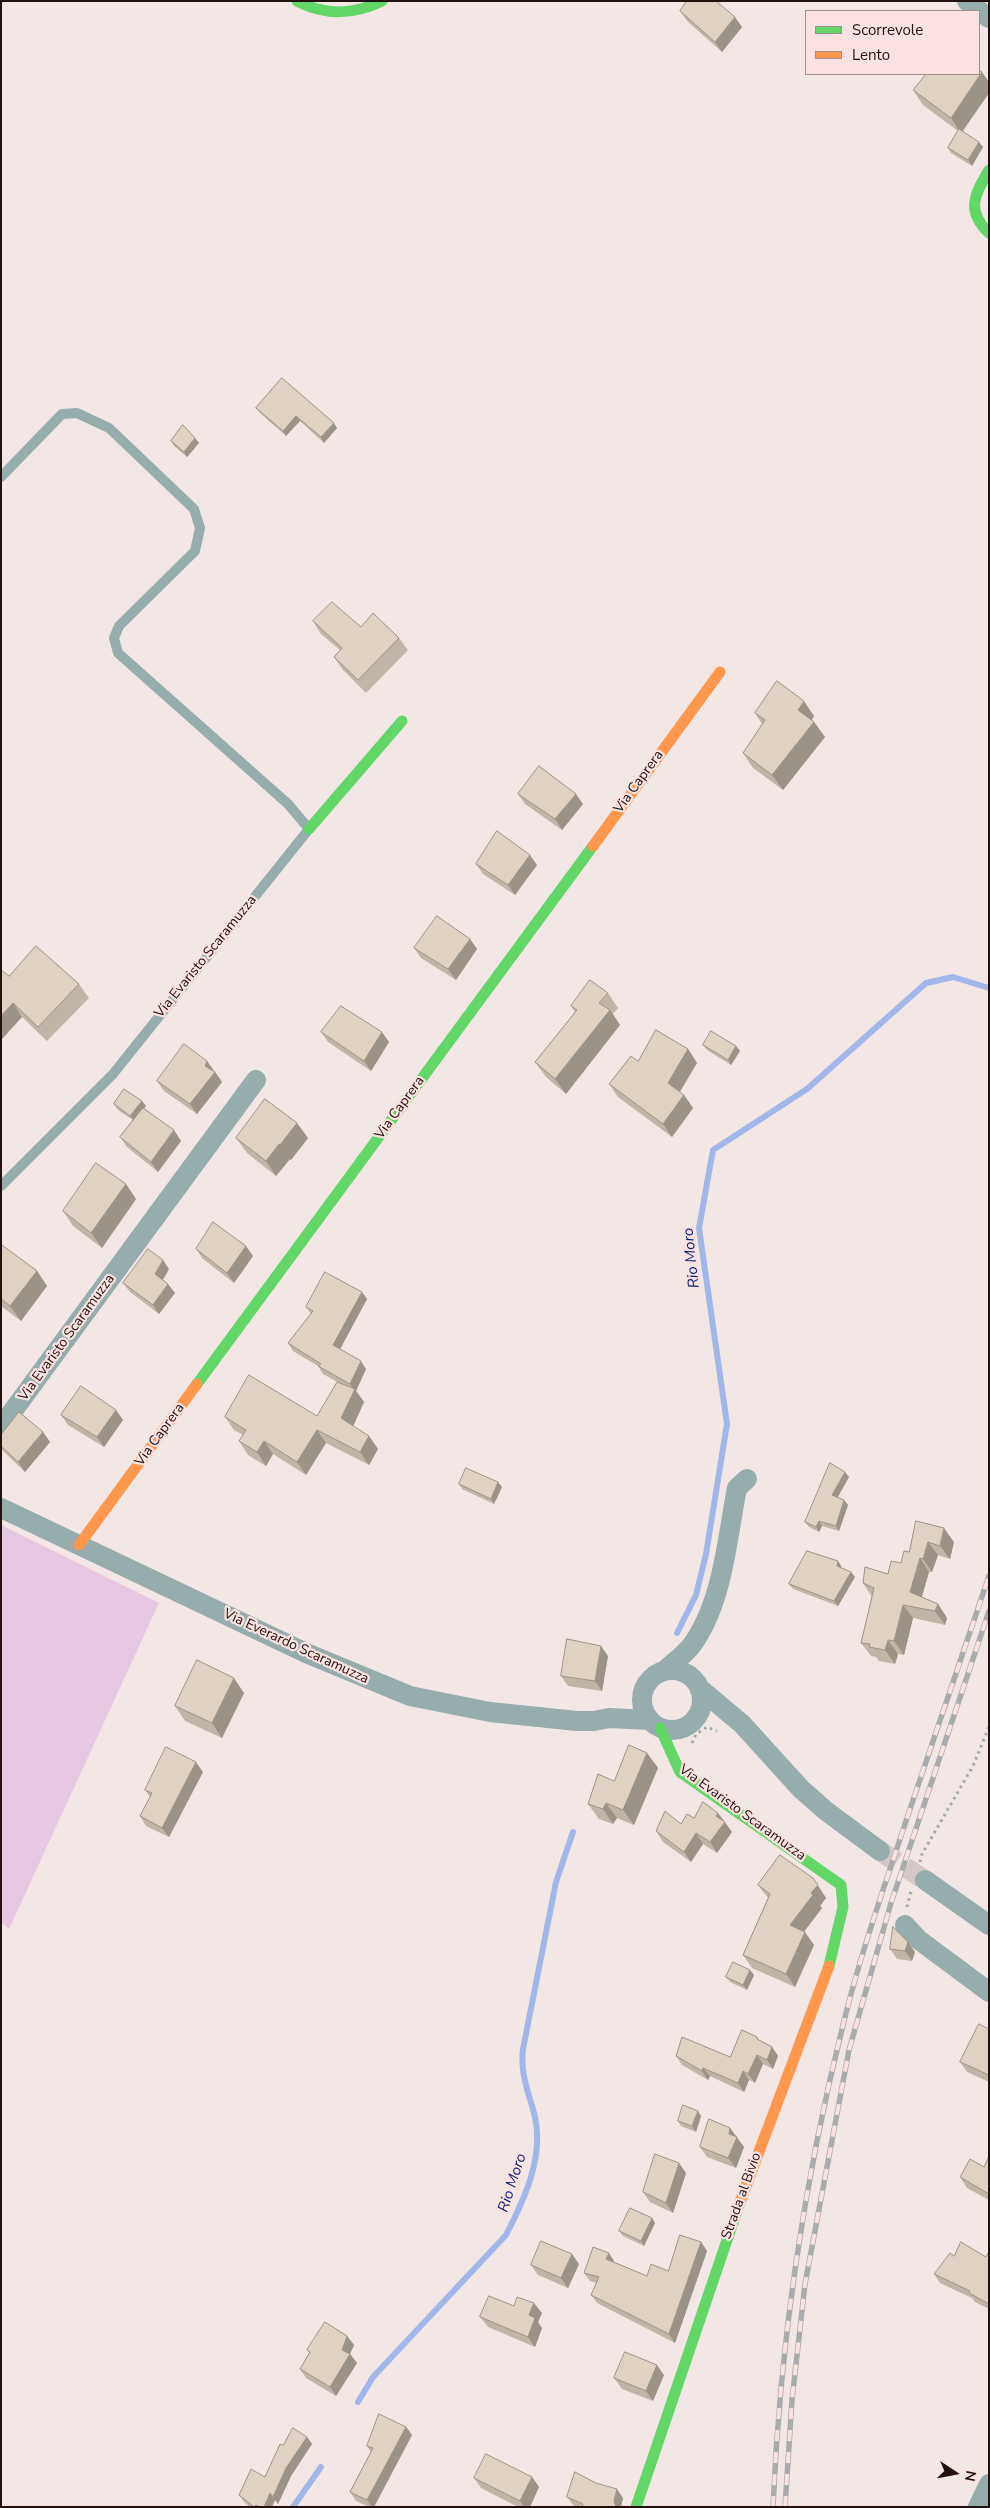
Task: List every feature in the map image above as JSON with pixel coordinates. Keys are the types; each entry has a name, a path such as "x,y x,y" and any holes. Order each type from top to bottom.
{"street":[{"path":"297,1 320,12 347,14 382,1"},
{"path":"967,1 979,10"},
{"path":"989,170 976,199 975,211 978,221 989,233"},
{"name":"Via Caprera","path":"79,1544 720,672"},
{"name":"Via Evaristo Scaramuzza","path":"309,829 402,721"},
{"name":"Via Evaristo Scaramuzza","path":"1,1428 256,1080"},
{"path":"609,1718 643,1696 648,1682 664,1672 691,1646 706,1620 718,1584 737,1488 747,1479"},
{"name":"Via Everardo Scaramuzza","path":"1,1508 306,1654 410,1696 490,1712 577,1721 594,1721 609,1718"},
{"path":"691,1646 694,1682 702,1704 688,1724 681,1750 691,1778"},
{"path":"664,1672 673,1670 694,1682 725,1723 761,1744 789,1778 826,1811 880,1851"},
{"name":"Via Evaristo Scaramuzza","path":"643,1696 644,1709 655,1724 680,1772 841,1885"},
{"path":"609,1718 655,1724 673,1730 688,1724 725,1723"},
{"path":"925,1880 989,1925"},
{"name":"Strada al Bivio","path":"636,2507 742,2195 833,1955 843,1907 841,1885"},
{"path":"905,1925 919,1940 989,1992"},
{"path":"978,2507 989,2484"}],"lane":[{"path":"1,477 62,414 77,413 109,428 194,509 200,528 195,551 119,626 114,638 118,653 288,804 309,829"},
{"name":"Via Evaristo Scaramuzza","path":"1,1186 113,1074 309,829"}],"path":[{"path":"689,1748 696,1734 707,1727 725,1723"},
{"path":"922,1854 973,1766 989,1727"}],"shaded area":[{"path":"1,1525 159,1603 9,1929 1,1922"}],"building":[{"path":"687,1 716,1 735,17 715,42 680,11"},
{"path":"925,75 980,75 951,118 913,90"},
{"path":"959,129 979,142 968,160 948,148"},
{"path":"282,378 334,423 321,437 296,416 283,431 256,408"},
{"path":"183,425 195,438 184,452 171,441"},
{"path":"332,602 361,627 373,613 399,638 358,680 334,657 342,648 313,621"},
{"path":"777,681 804,701 798,710 814,722 772,775 743,753 765,720 755,713"},
{"path":"539,766 576,794 555,819 518,794"},
{"path":"497,831 530,855 508,885 476,864"},
{"path":"437,916 470,939 448,969 414,948"},
{"path":"36,946 79,984 38,1027 13,1003 1,1016 1,970 9,976"},
{"path":"590,980 608,993 599,1003 610,1010 555,1079 535,1062 577,1010 571,1006"},
{"path":"341,1006 382,1032 364,1061 321,1032"},
{"path":"656,1030 688,1049 668,1083 684,1095 663,1124 609,1084 631,1056 638,1061"},
{"path":"711,1031 736,1046 728,1060 703,1045"},
{"path":"184,1044 207,1061 205,1066 215,1072 190,1104 157,1081"},
{"path":"124,1089 142,1101 130,1116 114,1104"},
{"path":"265,1099 297,1123 266,1161 236,1138"},
{"path":"143,1108 174,1130 151,1162 120,1137"},
{"path":"96,1163 126,1184 91,1233 63,1211"},
{"path":"213,1222 246,1246 227,1273 196,1249"},
{"path":"1,1245 37,1271 10,1306 1,1299"},
{"path":"148,1249 163,1260 155,1274 168,1284 153,1305 123,1283"},
{"path":"325,1272 362,1292 333,1345 361,1361 350,1384 318,1366 321,1364 288,1343 313,1311 306,1307"},
{"path":"249,1375 317,1416 337,1382 355,1389 341,1418 369,1436 360,1452 317,1430 297,1462 264,1441 257,1452 239,1441 246,1430 225,1417"},
{"path":"81,1386 116,1410 97,1437 61,1415"},
{"path":"19,1412 43,1432 18,1462 1,1446 1,1435"},
{"path":"830,1463 845,1472 832,1495 844,1500 836,1526 819,1521 816,1527 805,1522"},
{"path":"466,1468 498,1482 491,1499 459,1484"},
{"path":"916,1521 944,1528 940,1546 928,1542 923,1559 920,1558 910,1592 938,1604 935,1611 903,1605 894,1641 888,1640 885,1650 869,1647 870,1644 861,1643 874,1588 863,1583 865,1567 888,1574 891,1561 901,1563 904,1551 909,1552"},
{"path":"807,1551 838,1561 837,1566 851,1572 834,1601 789,1584"},
{"path":"567,1639 601,1646 595,1681 561,1676"},
{"path":"197,1660 234,1678 212,1723 175,1706"},
{"path":"629,1745 647,1753 623,1810 606,1803 603,1809 588,1804 598,1774 614,1781"},
{"path":"166,1747 196,1762 162,1828 140,1816 152,1793 145,1790"},
{"path":"703,1802 718,1813 716,1816 725,1822 710,1842 696,1833 684,1852 656,1831 665,1811 681,1824 687,1814 694,1818"},
{"path":"780,1855 813,1878 818,1885 811,1893 813,1895 790,1925 805,1932 786,1974 743,1955 770,1894 758,1885"},
{"path":"893,1927 908,1942 905,1951 890,1949"},
{"path":"733,1962 750,1970 743,1985 726,1977"},
{"path":"979,2024 989,2029 989,2075 960,2062"},
{"path":"742,2030 772,2047 767,2060 757,2055 748,2074 743,2071 738,2083 703,2068 702,2071 676,2056 682,2037 730,2057"},
{"path":"683,2105 698,2111 692,2126 678,2121"},
{"path":"709,2119 730,2128 729,2134 737,2137 728,2158 700,2147"},
{"path":"655,2154 679,2163 666,2203 643,2192"},
{"path":"989,2156 989,2194 960,2177 970,2159 984,2167"},
{"path":"630,2208 652,2218 641,2241 619,2231"},
{"path":"680,2235 701,2242 669,2334 591,2295 599,2277 584,2273 593,2247 609,2253 606,2259 647,2276 651,2264 668,2271"},
{"path":"541,2241 572,2254 561,2278 531,2265"},
{"path":"961,2242 986,2257 989,2253 989,2304 969,2293 970,2291 934,2274 950,2253 954,2256"},
{"path":"489,2296 514,2306 517,2297 534,2303 529,2315 535,2318 528,2337 480,2317"},
{"path":"325,2322 347,2336 342,2350 350,2354 330,2387 300,2369 310,2352 307,2350"},
{"path":"625,2352 657,2365 646,2391 614,2378"},
{"path":"379,2414 406,2427 367,2500 350,2492 373,2448 367,2446"},
{"path":"293,2428 307,2437 286,2468 273,2497 270,2493 264,2507 256,2505 254,2507 239,2495 251,2469 265,2477 280,2444 283,2445"},
{"path":"486,2454 532,2477 520,2501 474,2478"},
{"path":"575,2472 596,2483 617,2489 614,2501 616,2507 582,2507 583,2504 567,2497"}],"waterway":[{"name":"Rio Moro","path":"677,1633 696,1595 706,1554 727,1424 699,1228 713,1150 807,1089 926,983 953,977 989,988"},
{"name":"Rio Moro","path":"358,2402 373,2377 506,2235 531,2178 537,2148 537,2132 524,2076 523,2049 556,1882 573,1832"},
{"name":"Rio Moro","path":"293,2507 321,2467"}],"tunnel":[{"path":"880,1851 925,1880"}],"railway":[{"path":"773,2507 781,2384 796,2262 817,2141 830,2081 851,1995 866,1944 989,1576"},
{"path":"785,2507 792,2400 805,2284 849,2050 891,1903 989,1611"}],"traffic: fast":[{"path":"297,1 318,9 340,12 361,9 382,1"},
{"path":"989,170 979,187 975,203 977,217 989,233"},
{"path":"309,829 402,721"},
{"path":"197,1384 593,846"},
{"path":"660,1728 680,1772 841,1885 843,1907 829,1966"},
{"path":"636,2507 740,2202"}],"traffic: slow":[{"path":"593,846 720,672"},
{"path":"79,1545 197,1384"},
{"path":"740,2202 829,1966"}]}
